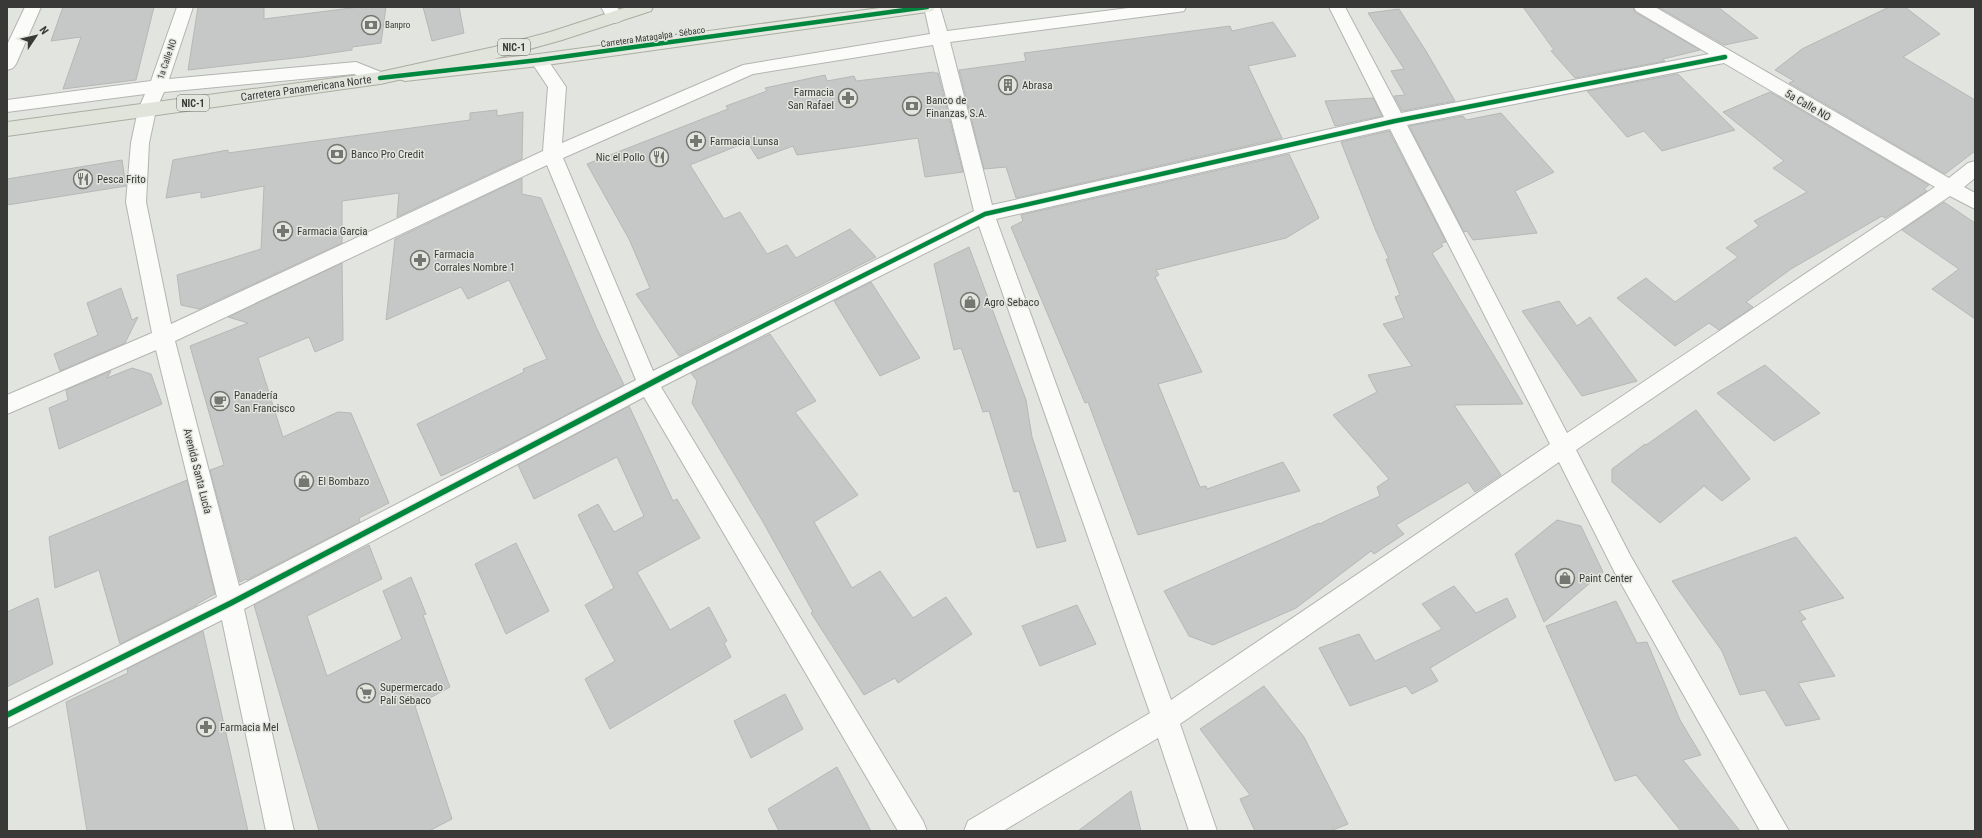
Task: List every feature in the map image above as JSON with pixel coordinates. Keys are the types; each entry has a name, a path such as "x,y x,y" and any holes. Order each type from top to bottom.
{"highway":[{"name":"Carretera Panamericana Norte","path":"7,129 380,78 494,53 612,12 645,7"}],"main road":[{"name":"Carretera Matagalpa - Sébaco","path":"380,78 539,60 927,7"}],"street":[{"path":"7,64 33,7"},
{"name":"1a Calle NO","path":"146,110 158,86 185,7"},
{"path":"932,7 985,214 1165,719 1203,831"},
{"path":"7,405 163,337 552,155 750,69 940,38 1178,7"},
{"path":"1337,7 1622,563 1775,831"},
{"name":"5a Calle NO","path":"1642,7 1725,57 1975,202"},
{"path":"7,715 231,603 648,384 985,214 1395,121 1725,57"},
{"path":"539,60 557,87 552,155 648,384 913,831"},
{"path":"7,106 158,86 356,68 380,78"},
{"name":"Avenida Santa Lucía","path":"146,110 140,143 136,202 163,337 231,603 280,831"},
{"path":"978,831 1165,719 1562,447 1950,187 1975,168"}],"building":[{"path":"63,7 154,7 136,80 63,89 81,37 51,41"},
{"path":"198,7 264,7 264,19 359,7 386,7 381,43 352,47 352,50 304,57 188,70"},
{"path":"423,7 459,7 464,33 432,41"},
{"path":"1523,7 1633,7 1635,12 1700,50 1663,59 1665,61 1575,78 1551,51 1554,50"},
{"path":"1658,7 1718,7 1758,38 1724,45"},
{"path":"1889,7 1905,7 1940,34 1903,57 1975,100 1975,151 1945,174 1789,83 1794,81 1775,70 1802,49"},
{"path":"1399,9 1426,51 1455,101 1402,111 1394,96 1405,95 1391,71 1404,69 1368,13"},
{"path":"1273,22 1296,56 1248,66 1282,138 1016,198 1006,167 984,169 959,70 1026,61 1024,53 1230,26 1232,31"},
{"path":"934,72 938,73 963,172 925,177 918,138 797,155 793,146 758,159 747,142 690,165 724,219 740,212 767,254 787,245 796,258 850,229 876,257 679,356 636,294 650,288 629,239 587,164 728,109 726,106 767,91 765,88 825,75 827,81 854,76 856,81"},
{"path":"1678,74 1735,130 1662,151 1644,131 1627,137 1587,91"},
{"path":"1770,92 1929,185 1924,189 1927,191 1885,218 1882,216 1791,269 1746,302 1753,307 1719,330 1709,323 1675,346 1617,298 1646,278 1675,302 1738,257 1726,248 1759,226 1754,221 1807,192 1773,168 1784,161 1723,112"},
{"path":"1373,98 1382,116 1335,126 1325,101"},
{"path":"497,110 497,116 523,112 522,159 397,217 399,193 342,201 342,243 199,309 181,305 177,275 261,249 264,186 201,198 201,192 166,198 173,160 228,150 228,153 470,120 470,113"},
{"path":"1501,113 1554,172 1515,191 1537,233 1473,240 1467,231 1464,232 1409,126 1463,116 1466,120"},
{"path":"1389,131 1446,242 1441,243 1443,246 1432,253 1523,404 1454,405 1501,475 1475,492 1468,482 1396,525 1404,534 1374,554 1371,551 1296,608 1213,645 1189,636 1164,591 1319,523 1320,524 1380,496 1377,487 1389,479 1333,415 1377,392 1368,375 1412,366 1383,324 1404,318 1395,297 1400,295 1386,259 1389,259 1376,231 1341,142"},
{"path":"1289,154 1319,218 1286,238 1156,270 1159,275 1155,277 1202,372 1158,384 1200,487 1206,486 1207,489 1283,462 1300,491 1138,535 1088,402 1085,403 1011,227 1023,221 1021,215"},
{"path":"122,160 126,186 7,205 7,179"},
{"path":"522,178 522,194 541,198 597,329 624,385 508,445 441,476 417,424 524,372 523,369 547,359 509,280 468,299 461,287 386,320 395,239"},
{"path":"1944,202 1975,223 1975,319 1932,289 1959,269 1902,230"},
{"path":"969,247 1026,400 1032,437 1066,541 1037,548 1019,491 1014,492 989,411 983,412 961,348 954,350 934,264"},
{"path":"342,263 343,340 315,352 309,337 258,358 283,437 338,412 351,413 389,503 359,518 360,522 247,580 246,579 240,582 210,470 224,465 190,346 248,323 228,317"},
{"path":"871,282 920,358 880,376 834,301"},
{"path":"121,288 132,320 138,317 125,343 60,371 54,354 98,335 87,303"},
{"path":"1559,301 1577,326 1590,317 1637,381 1582,396 1522,311"},
{"path":"770,334 816,401 795,412 858,495 814,522 852,588 880,571 913,618 946,597 972,634 898,683 895,678 864,695 811,613 813,612 763,522 692,403 697,381 691,373"},
{"path":"1765,365 1820,413 1774,441 1717,393"},
{"path":"132,368 151,374 162,404 59,449 49,408 68,400 66,390 111,371 107,378"},
{"path":"629,406 673,501 677,499 700,538 637,572 670,630 709,607 727,641 724,643 731,657 610,729 585,679 615,661 585,605 614,588 578,515 598,504 614,532 644,516 617,457 534,499 518,465"},
{"path":"1696,410 1750,479 1722,501 1704,486 1660,523 1612,482 1612,469 1645,444 1646,445"},
{"path":"187,480 215,594 197,605 120,644 99,570 55,588 49,537"},
{"name":"Paint Center","path":"1557,520 1581,526 1603,572 1544,622 1515,554"},
{"path":"1796,537 1844,598 1799,611 1806,619 1801,621 1835,676 1798,683 1820,719 1786,726 1765,690 1740,695 1722,651 1672,581"},
{"path":"516,543 549,611 506,634 475,564"},
{"path":"369,545 382,579 307,616 327,676 402,639 383,591 411,577 426,614 423,615 450,687 415,706 452,819 429,831 319,831 254,605"},
{"path":"1454,586 1476,613 1507,598 1516,617 1430,668 1438,681 1412,694 1406,686 1350,706 1319,648 1359,634 1375,661 1442,629 1422,604"},
{"path":"38,598 53,664 7,687 7,612"},
{"path":"1616,601 1637,643 1647,642 1680,720 1701,755 1683,760 1740,831 1681,831 1636,775 1615,781 1546,626"},
{"path":"1077,605 1096,644 1040,666 1022,626"},
{"path":"203,631 248,831 87,831 66,702 128,673 127,669"},
{"path":"1264,686 1304,737 1348,824 1330,831 1255,831 1240,799 1250,795 1200,729"},
{"path":"785,694 803,729 751,758 734,721"},
{"path":"837,767 871,831 779,831 768,809"},
{"path":"1131,791 1141,831 1078,831"}],"cycle path":[{"path":"380,78 539,60 927,7"},
{"path":"7,715 231,603 648,384 985,214 1395,121 1725,57"}],"place":[{"name":"Banpro","path":"371,25"},
{"name":"Abrasa","path":"1008,85"},
{"name":"Farmacia San Rafael","path":"848,98"},
{"name":"Banco de Finanzas, S.A.","path":"912,106"},
{"name":"Farmacia Lunsa","path":"696,141"},
{"name":"Banco Pro Credit","path":"337,154"},
{"name":"Nic el Pollo","path":"659,157"},
{"name":"Pesca Frito","path":"83,179"},
{"name":"Farmacia Garcia","path":"283,231"},
{"name":"Farmacia Corrales Nombre 1","path":"420,260"},
{"name":"Agro Sebaco","path":"970,302"},
{"name":"Panadería San Francisco","path":"220,401"},
{"name":"El Bombazo","path":"304,481"},
{"name":"Paint Center","path":"1565,578"},
{"name":"Supermercado Palí Sébaco","path":"366,693"},
{"name":"Farmacia Mel","path":"206,727"}]}
